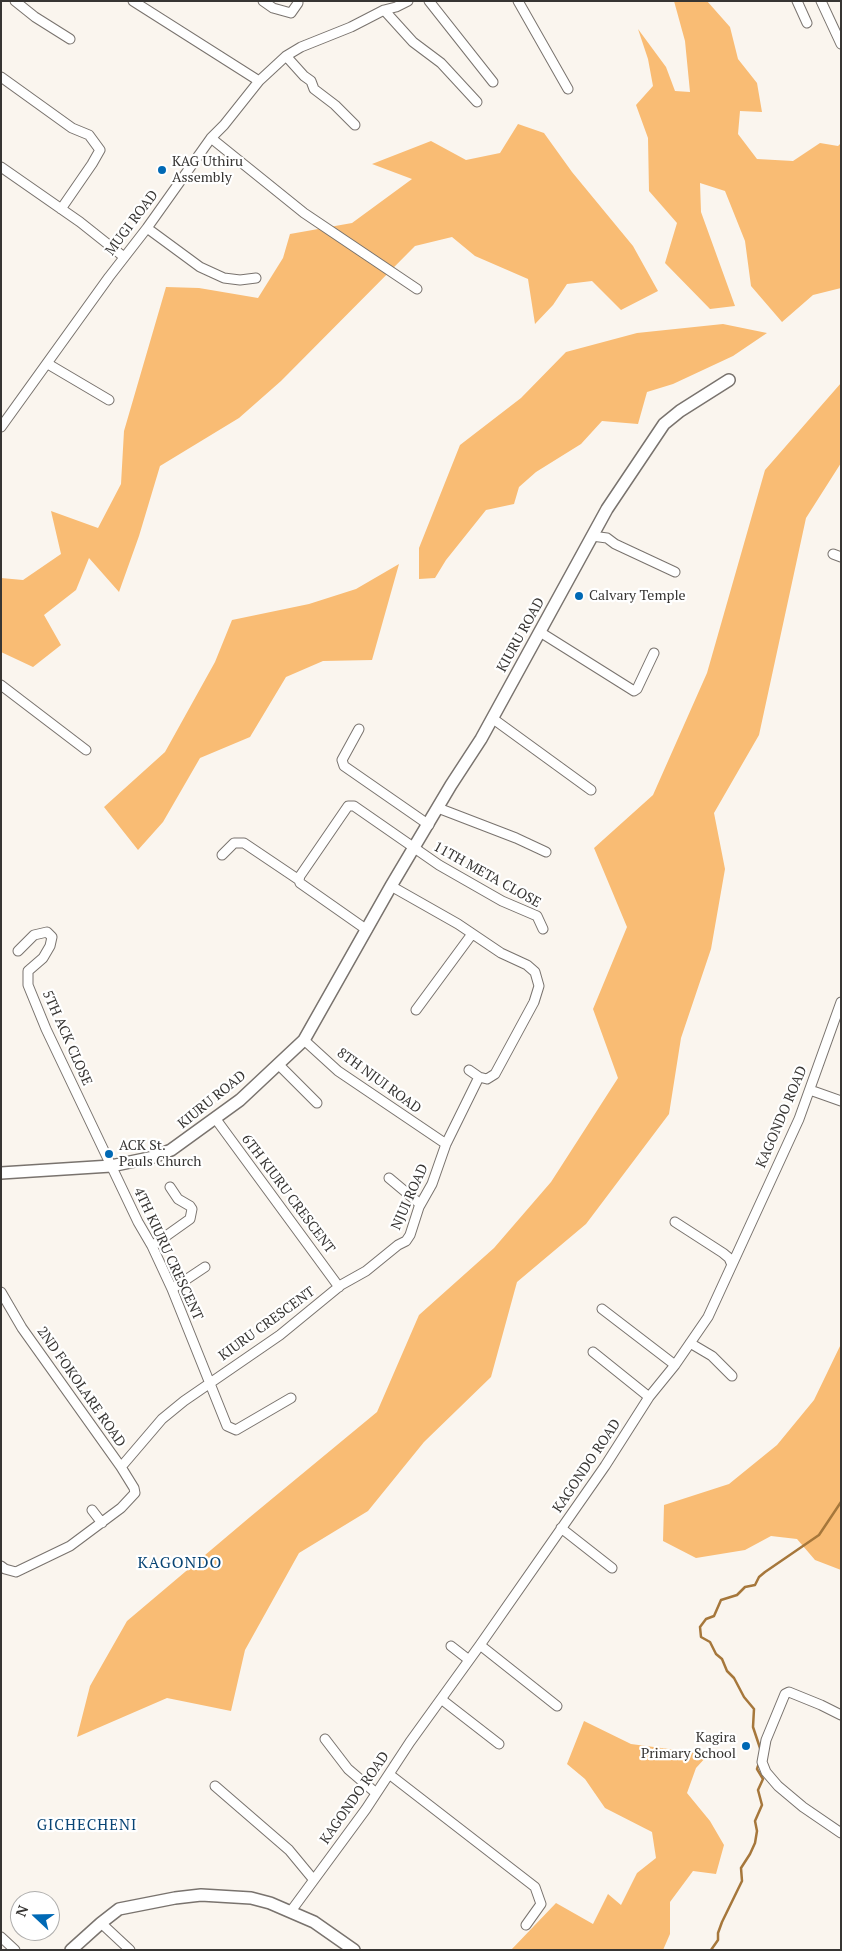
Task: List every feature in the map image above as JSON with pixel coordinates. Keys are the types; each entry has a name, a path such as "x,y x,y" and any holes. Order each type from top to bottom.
{"street":[{"path":"16,1 35,17 70,38"},
{"path":"132,1 259,81"},
{"path":"262,1 273,8 291,12 298,3"},
{"name":"MUGI ROAD","path":"2,424 48,364 124,257 148,228 211,138 224,125 259,81 286,56 300,47 351,27 384,10 408,1"},
{"path":"429,1 493,82"},
{"path":"518,1 568,89"},
{"path":"797,1 807,23"},
{"path":"821,1 841,44"},
{"path":"384,10 414,42 441,63 477,102"},
{"path":"286,56 311,81 314,89 335,105 355,125"},
{"path":"1,77 72,128 89,136 100,150 61,209"},
{"path":"211,138 304,214 417,289"},
{"path":"1,167 61,209 124,257"},
{"path":"148,228 200,267 224,278 240,280 256,278"},
{"path":"48,364 109,400"},
{"name":"KIURU ROAD","path":"1,1173 111,1166 171,1150 240,1100 304,1040 391,886 429,825 451,785 481,739 607,509 664,424 680,411 730,380"},
{"path":"592,536 607,538 615,544 675,572"},
{"path":"540,632 634,691 637,689 654,652"},
{"path":"1,686 86,750"},
{"path":"492,718 591,790"},
{"path":"359,729 342,760 344,766 429,825"},
{"name":"11TH META CLOSE","path":"299,880 348,806 354,806 438,865 502,901 537,916 543,929"},
{"path":"438,808 516,838 546,852"},
{"path":"222,855 234,843 244,844 299,880 300,883 367,930"},
{"path":"391,886 458,924 501,953 527,965 535,972 538,979 538,991 534,1002 495,1074 487,1079 479,1077 469,1070"},
{"name":"5TH ACK CLOSE","path":"18,951 34,935 47,932 52,937 50,946 43,958 28,971 28,985 46,1029 111,1166"},
{"path":"416,1010 472,934"},
{"name":"KAGONDO ROAD","path":"292,1911 480,1646 649,1397 675,1365 708,1317 810,1090 840,1007"},
{"name":"8TH NJUI ROAD","path":"304,1040 338,1071 444,1143"},
{"path":"278,1064 317,1103"},
{"name":"NJUI ROAD","path":"339,1287 366,1271 398,1244 406,1241 410,1235 420,1204 432,1184 444,1143 479,1077"},
{"path":"810,1090 841,1102"},
{"name":"6TH KIURU CRESCENT","path":"215,1118 339,1287"},
{"name":"4TH KIURU CRESCENT","path":"111,1166 172,1289 227,1426 236,1430 291,1398"},
{"path":"389,1178 420,1204"},
{"path":"152,1246 190,1219 192,1209 178,1199 170,1187"},
{"path":"675,1222 723,1253 729,1258 732,1265"},
{"path":"172,1289 205,1267"},
{"name":"KIURU CRESCENT","path":"121,1467 162,1419 210,1382 280,1334 339,1287"},
{"name":"2ND FOKOLARE ROAD","path":"1,1292 22,1328 134,1488 135,1493 132,1498 102,1523"},
{"path":"602,1309 675,1365"},
{"path":"690,1343 712,1356 732,1376"},
{"path":"593,1352 649,1397"},
{"path":"1,1566 16,1572 70,1546 102,1523 92,1510"},
{"path":"561,1528 612,1568"},
{"path":"451,1646 469,1660"},
{"path":"480,1646 557,1706"},
{"path":"841,1715 821,1704 788,1692 785,1694 766,1740 762,1762 766,1772 778,1786 803,1807 841,1833"},
{"path":"441,1699 499,1744"},
{"path":"325,1739 348,1769 376,1793"},
{"path":"389,1774 535,1887 541,1904 526,1925"},
{"path":"215,1786 289,1850 313,1879"},
{"path":"71,1950 119,1909 201,1895 251,1898 270,1902 314,1922 354,1950"},
{"path":"101,1923 130,1950"},
{"path":"1,1937 15,1950"}],"shaded area":[{"path":"674,1 707,1 730,27 738,59 757,83 762,112 740,111 738,134 757,159 793,161 820,143 838,146 841,143 841,288 813,295 782,322 751,286 745,241 725,191 700,183 701,212 735,306 710,309 665,263 677,223 649,191 648,138 636,105 653,86 648,59 638,29 666,67 675,91 690,92 685,41"},
{"path":"518,124 544,133 572,172 633,246 658,291 621,310 592,281 567,284 553,305 535,324 528,279 475,256 452,237 415,246 281,381 239,418 160,466 139,536 119,592 89,558 76,590 44,615 61,645 33,667 1,652 1,578 23,580 61,554 51,511 98,528 121,484 124,431 166,287 199,288 258,298 283,258 290,234 352,223 412,179 372,164 431,141 466,160 500,153"},
{"path":"723,324 767,333 733,356 673,384 647,392 638,424 602,421 581,444 536,472 519,487 514,504 486,510 446,560 435,578 419,579 419,548 460,445 521,398 566,352 637,333"},
{"path":"841,383 841,463 806,518 759,735 714,813 725,869 711,949 681,1038 669,1114 586,1224 517,1282 491,1377 424,1442 368,1511 299,1553 245,1650 231,1711 167,1698 77,1737 90,1686 127,1621 377,1412 419,1315 494,1248 551,1182 618,1078 593,1009 627,927 594,848 653,795 707,673 765,470"},
{"path":"399,564 372,660 323,661 286,677 250,737 200,758 163,822 138,850 104,807 165,752 215,662 232,620 309,604 356,589"},
{"path":"841,1344 841,1570 815,1560 797,1539 771,1536 745,1550 696,1558 663,1541 664,1505 729,1484 777,1445 814,1400"},
{"path":"584,1721 631,1744 699,1753 707,1756 696,1768 687,1793 710,1821 724,1845 716,1874 693,1871 670,1902 670,1934 663,1950 511,1950 556,1903 593,1924 608,1894 621,1905 637,1873 656,1858 652,1832 605,1808 585,1779 567,1764"}],"waterway":[{"path":"761,1751 753,1727 754,1709 744,1697 710,1642 701,1637 700,1627 706,1619 714,1616 721,1600 737,1595 745,1587 755,1585 759,1577 765,1572 819,1535 841,1502"},
{"path":"711,1950 718,1940 718,1933 722,1922 742,1881 741,1868 755,1843 757,1831 755,1821 762,1805 758,1790 763,1779 757,1769 759,1763"}],"place":[{"name":"KAG Uthiru Assembly","path":"162,170"},
{"name":"Calvary Temple","path":"579,596"},
{"name":"ACK St. Pauls Church","path":"109,1154"},
{"name":"Kagira Primary School","path":"746,1746"}],"district":[{"name":"KAGONDO","path":"180,1563"},
{"name":"GICHECHENI","path":"87,1826"}]}
